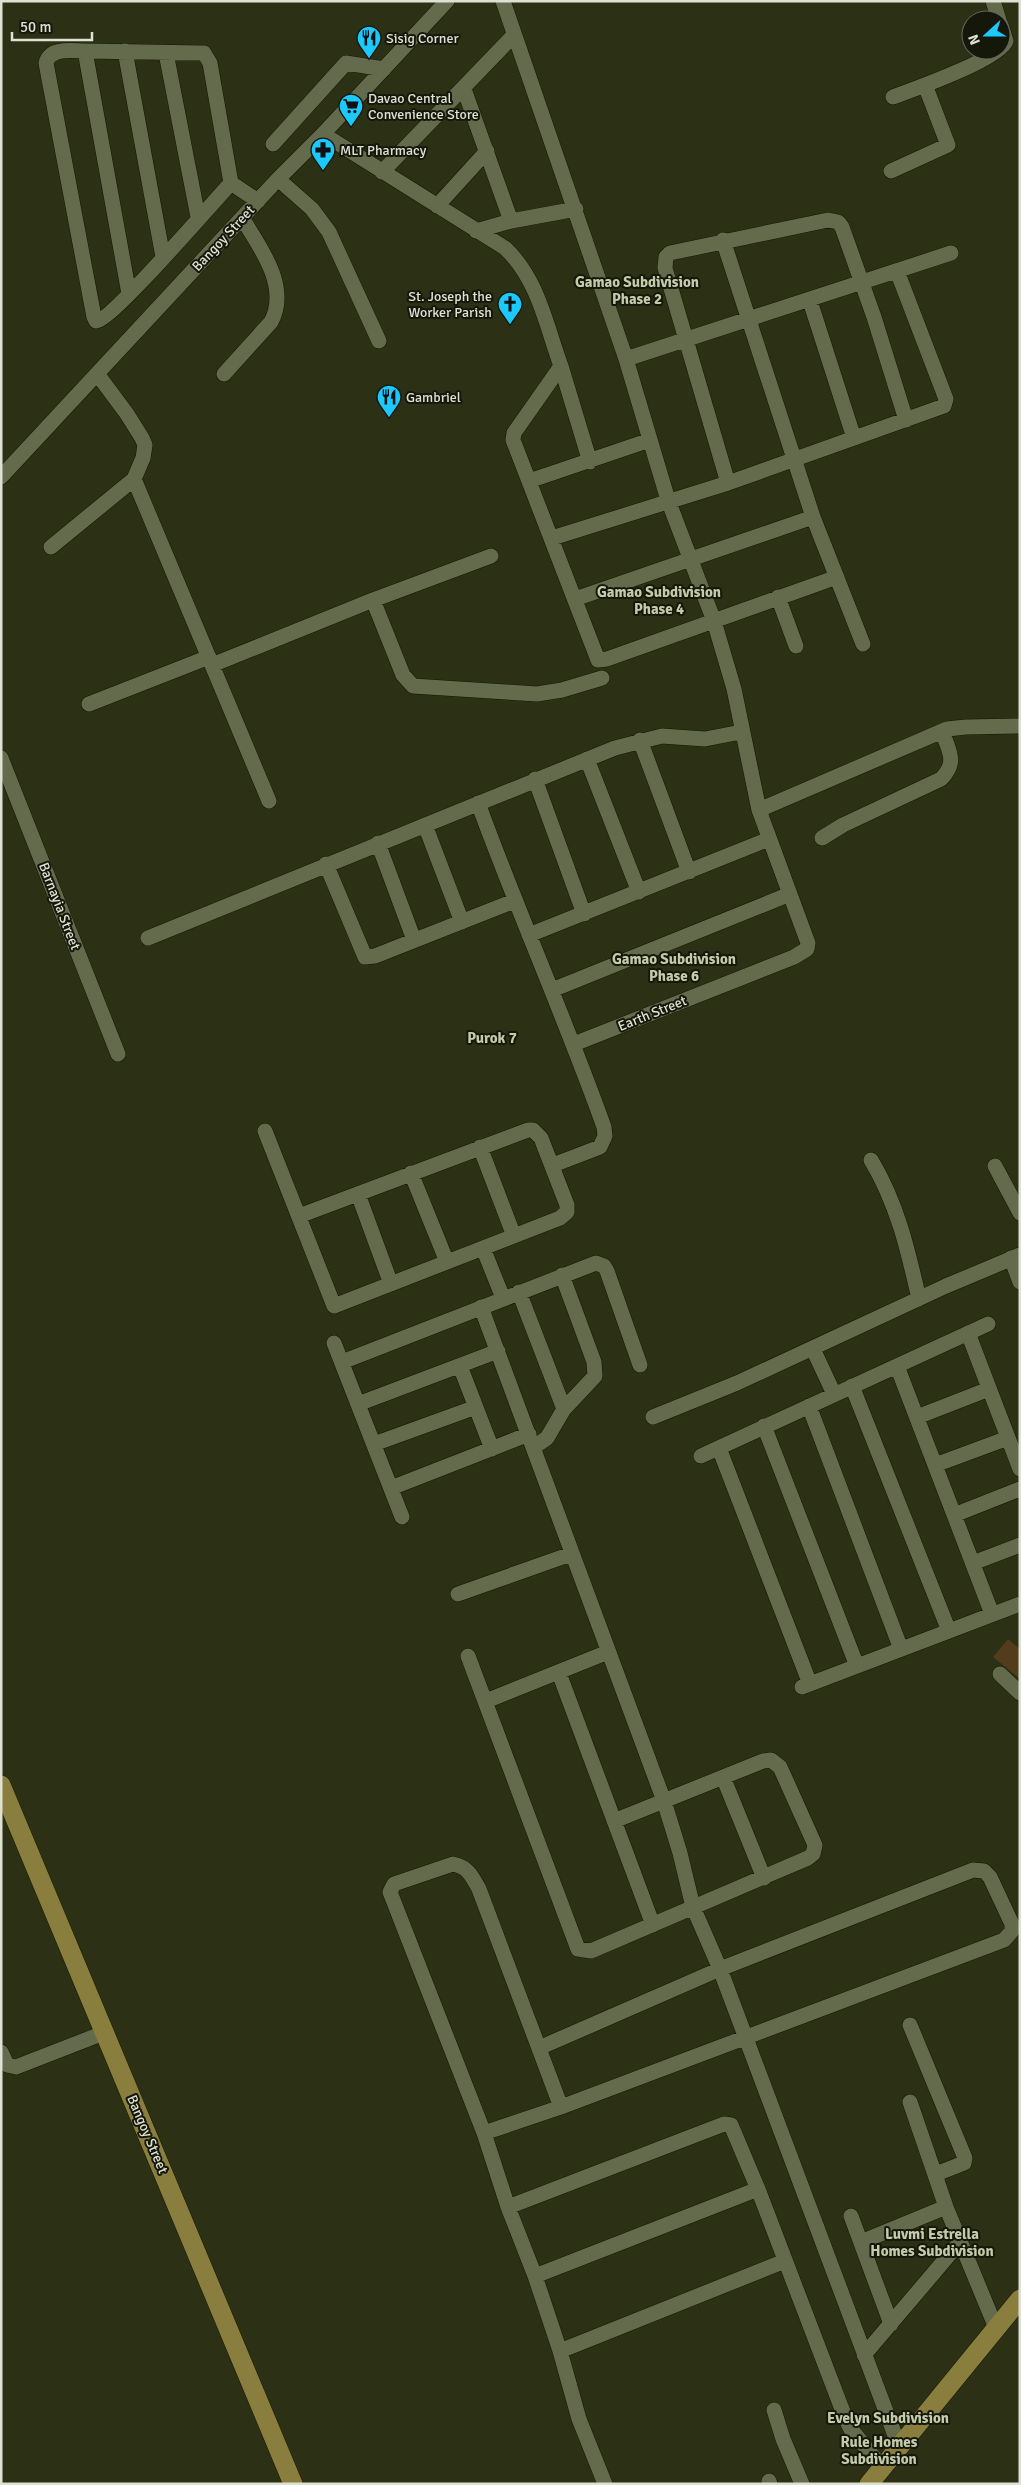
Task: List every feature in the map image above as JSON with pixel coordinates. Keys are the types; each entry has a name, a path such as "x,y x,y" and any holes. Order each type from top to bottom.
{"main road":[{"name":"Bangoy Street","path":"1,1785 106,2032 293,2484"},
{"path":"869,2484 1020,2299"}],"street":[{"name":"Bangoy Street","path":"1,477 278,179 323,134 447,1"},
{"path":"502,1 576,209 626,359 668,500 714,621 734,689 758,810 790,894 552,990"},
{"path":"382,172 514,35"},
{"path":"85,51 129,294"},
{"path":"231,182 129,294 104,318 96,320 46,63 47,57 53,52 85,51 198,52 207,57 231,182 258,201"},
{"path":"125,51 163,257"},
{"path":"166,53 198,217"},
{"path":"893,98 979,60"},
{"path":"273,144 346,63 384,69"},
{"path":"891,171 948,145 925,85"},
{"path":"464,89 511,221"},
{"path":"323,134 505,248 518,261 528,275 561,366 590,462"},
{"path":"437,206 487,151"},
{"path":"278,179 321,218 379,341"},
{"path":"476,231 511,221 576,209"},
{"path":"224,374 271,322 276,313 278,301 270,268 242,218"},
{"path":"728,483 664,262 670,252 723,240 833,220 842,228 906,420"},
{"path":"723,240 747,320 813,517 863,644"},
{"path":"626,359 810,301 951,253"},
{"path":"552,538 668,500 728,483 941,409 946,403 897,271"},
{"path":"810,301 854,438"},
{"path":"561,366 514,433 516,450 552,538 595,656 601,660 837,577"},
{"path":"51,547 134,479 143,458 145,445 128,414 98,374"},
{"path":"529,481 590,462 650,440"},
{"path":"134,479 269,802"},
{"path":"575,599 813,517"},
{"path":"89,704 491,556"},
{"path":"778,597 796,646"},
{"path":"373,600 403,675 413,686 537,694 562,690 602,678"},
{"path":"758,810 942,731 966,727 1020,726"},
{"path":"822,838 843,825 941,779 951,768 951,761 942,731"},
{"path":"148,938 535,779 640,740 662,736 711,738 741,732"},
{"path":"640,740 689,872"},
{"name":"Barnayia Street","path":"1,758 118,1054"},
{"path":"587,759 639,892"},
{"path":"535,779 584,914"},
{"path":"478,803 514,901 574,1044 604,1127 605,1136 600,1147 553,1165"},
{"path":"425,825 462,922"},
{"path":"529,935 769,839"},
{"path":"378,843 414,940"},
{"path":"326,864 364,957 375,956 514,901"},
{"name":"Earth Street","path":"574,1044 794,957 807,949 808,943 790,894"},
{"path":"265,1131 334,1306 560,1218 567,1212 567,1205 541,1138 533,1130 522,1130 299,1216"},
{"path":"480,1147 514,1236"},
{"path":"871,1160 887,1188 898,1217 918,1299"},
{"path":"995,1166 1020,1213"},
{"path":"411,1173 447,1262"},
{"path":"358,1194 391,1284"},
{"path":"483,1248 503,1298"},
{"path":"653,1416 737,1383 918,1299 1015,1257 1020,1282"},
{"path":"342,1362 596,1263 604,1266 640,1365"},
{"path":"391,1488 492,1449 547,1438 564,1409 592,1382 596,1371 562,1275"},
{"path":"519,1292 564,1409"},
{"path":"481,1307 664,1801 680,1853 693,1907 746,2038 899,2446"},
{"path":"701,1456 988,1324"},
{"path":"968,1333 1020,1468"},
{"path":"334,1343 402,1517"},
{"path":"810,1350 831,1396"},
{"path":"358,1404 498,1351"},
{"path":"460,1366 492,1449"},
{"path":"897,1366 992,1614"},
{"path":"852,1386 949,1631"},
{"path":"917,1416 989,1389"},
{"path":"374,1444 476,1406"},
{"path":"809,1406 902,1649"},
{"path":"764,1426 857,1666"},
{"path":"935,1465 1008,1438"},
{"path":"719,1448 805,1686 1020,1604"},
{"path":"954,1515 1020,1489"},
{"path":"973,1563 1020,1545"},
{"path":"458,1594 571,1554"},
{"path":"486,1701 608,1652"},
{"path":"468,1656 578,1949 591,1951 764,1878 808,1858 813,1854 815,1845 776,1762 764,1761 614,1821"},
{"path":"559,1672 653,1925"},
{"path":"1000,1674 1020,1693"},
{"path":"723,1777 764,1878"},
{"path":"561,2107 479,1889 469,1871 453,1864 394,1884 390,1892 484,2132 508,2207 535,2276 560,2350 580,2419 605,2484"},
{"path":"484,2132 561,2107 1004,1940 1012,1931 1012,1924 990,1877 984,1871 973,1870 720,1970 539,2048"},
{"path":"910,2025 965,2158 964,2163 936,2174"},
{"path":"1,2052 7,2065 16,2067 106,2032"},
{"path":"910,2102 946,2208 996,2328"},
{"path":"508,2207 724,2124 731,2125 734,2128 758,2189 845,2417 850,2428 882,2467"},
{"path":"535,2276 758,2189"},
{"path":"861,2242 946,2208"},
{"path":"851,2216 891,2324"},
{"path":"864,2355 960,2242"},
{"path":"560,2350 785,2260"},
{"path":"774,2410 802,2484"}],"shaded area":[{"path":"1008,1639 1020,1649 1020,1679 993,1657"}],"place":[{"name":"Sisig Corner","path":"369,59"},
{"name":"Davao Central Convenience Store","path":"351,127"},
{"name":"MLT Pharmacy","path":"323,171"},
{"name":"St. Joseph the Worker Parish","path":"510,325"},
{"name":"Gambriel","path":"389,418"}],"district":[{"name":"Gamao Subdivision Phase 2","path":"637,290"},
{"name":"Gamao Subdivision Phase 4","path":"659,600"},
{"name":"Gamao Subdivision Phase 6","path":"674,968"},
{"name":"Purok 7","path":"492,1038"},
{"name":"Luvmi Estrella Homes Subdivision","path":"932,2242"},
{"name":"Evelyn Subdivision","path":"888,2418"},
{"name":"Rule Homes Subdivision","path":"879,2450"}]}
